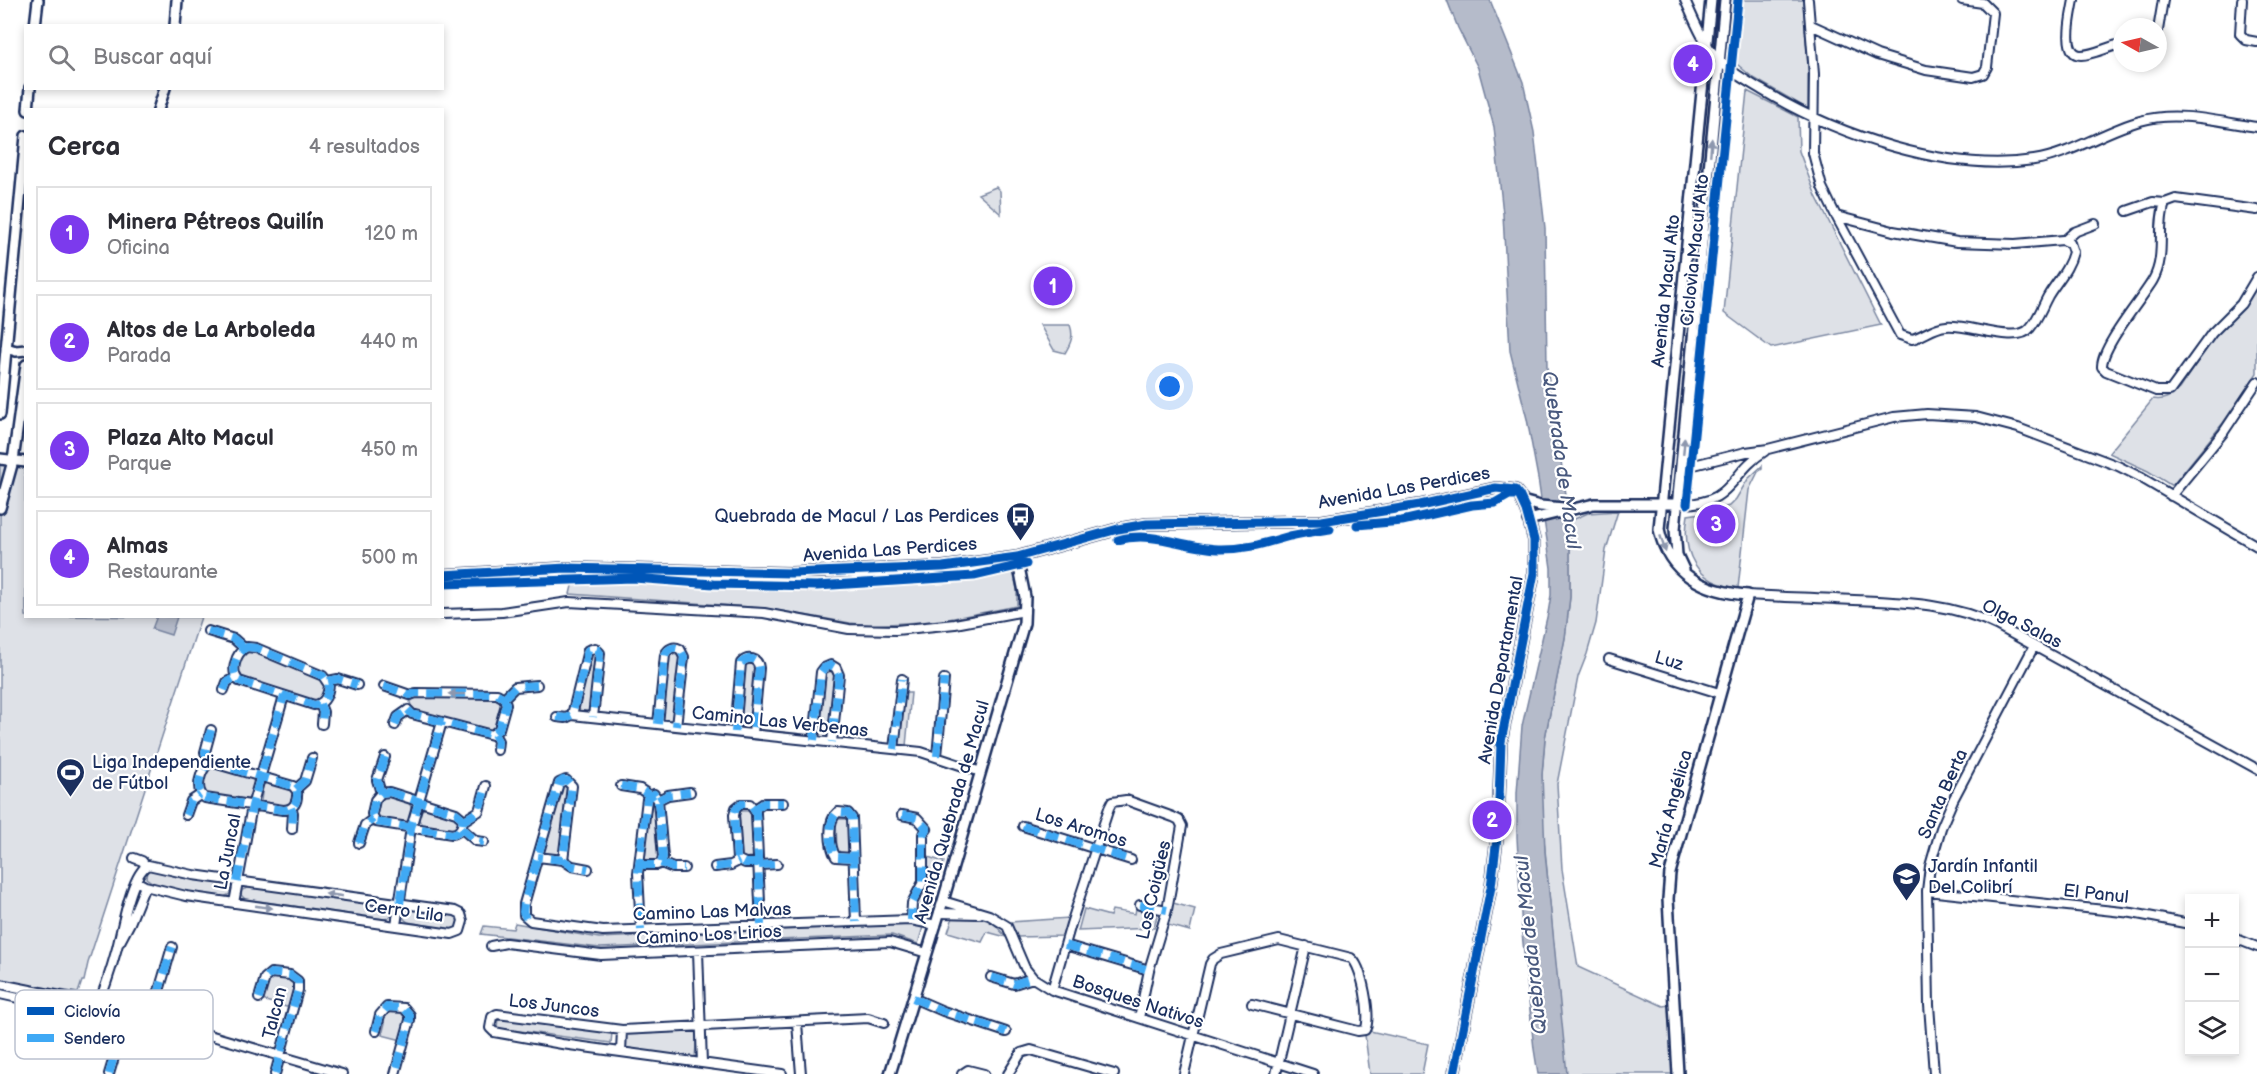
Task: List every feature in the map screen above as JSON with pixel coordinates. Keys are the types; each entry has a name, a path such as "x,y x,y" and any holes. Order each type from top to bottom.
{"street":[{"path":"35,24 38,0"},
{"path":"175,24 177,0"},
{"path":"1685,0 1707,45 1719,61 1730,70 1775,98 1813,116 1851,133 1901,149 1949,158 1999,162 2024,161 2048,157 2134,123 2160,117 2181,117 2257,127"},
{"name":"Avenida Macul Alto","path":"1711,0 1659,523 1663,544 1672,562 1688,575 1711,588 1748,595"},
{"name":"Avenida Macul Alto","path":"1688,575 1680,562 1675,530 1725,0"},
{"path":"1808,0 1815,74 1812,140 1815,165 1822,187 1836,216 1900,335 1912,339 1935,328 1946,326 1974,328 2014,336 2025,333 2032,326 2070,263 2073,249 2065,240 2015,244 1957,242 1893,231 1836,216"},
{"path":"1810,25 1900,63 1952,75 1978,76 1983,74 1987,67 1993,13 1983,3 1962,0"},
{"path":"2074,0 2069,40 2072,51 2076,54 2083,54 2113,46"},
{"path":"2160,18 2163,0"},
{"path":"2242,0 2240,34 2246,40 2257,42"},
{"path":"28,108 30,90"},
{"path":"159,108 164,90"},
{"path":"0,414 24,157"},
{"path":"2127,211 2153,202 2164,203 2176,199 2257,210"},
{"path":"2164,203 2160,264 2152,281 2119,329 2104,357 2102,367 2106,371 2156,391 2170,391 2212,333 2241,304 2257,278"},
{"path":"2065,240 2074,232 2095,224"},
{"path":"6,348 24,350"},
{"path":"5,365 14,364 24,367"},
{"path":"0,508 13,460 24,375"},
{"path":"2171,495 2223,433 2257,382"},
{"path":"1682,468 1894,417 1928,414 1961,415 2004,423 2132,473 2257,546"},
{"path":"1522,501 1528,520 1570,508 1608,503 1701,503 1728,489 1751,461 1768,449"},
{"path":"0,459 24,462"},
{"name":"Avenida Las Perdices","path":"444,575 566,568 791,573 943,567 1017,556 1118,529 1147,524 1294,523 1345,519 1496,488 1515,490 1522,501"},
{"path":"1522,501 1540,506 1570,508"},
{"name":"Avenida Departamental","path":"1454,1074 1491,887 1502,742 1534,573 1534,540 1528,520"},
{"name":"Avenida Quebrada de Macul","path":"890,1074 1018,645 1025,610 1024,588 1017,556"},
{"name":"Olga Salas","path":"1748,595 1888,602 1951,609 1988,621 2257,769"},
{"name":"María Angélica","path":"1678,1074 1668,899 1670,873 1748,595"},
{"path":"444,614 502,612 569,602 764,613 849,629 896,630 955,624 1025,610"},
{"path":"208,631 234,639 244,648 256,648 323,676 328,681 328,692 320,704 311,705 243,683 236,677 235,667 240,652 244,648"},
{"name":"Santa Berta","path":"1934,1074 1930,1026 1927,891 1930,866 1946,815 2034,646"},
{"path":"572,715 588,650 595,648 600,653 593,717"},
{"path":"658,724 665,655 669,649 674,648 680,649 684,657 676,726"},
{"path":"735,732 741,663 746,659 753,659 758,662 759,668 753,734"},
{"name":"Luz","path":"1609,659 1719,693"},
{"path":"814,740 821,672 824,668 831,666 836,668 839,675 832,742"},
{"path":"224,690 227,682 236,677"},
{"path":"328,681 338,679 357,685"},
{"path":"894,749 902,679"},
{"path":"937,756 944,679"},
{"path":"504,698 515,687 537,685"},
{"path":"384,686 410,695 416,693 497,694 504,698 506,704 500,729 494,734 486,735 412,714 406,702 410,695"},
{"name":"La Juncal","path":"234,903 252,806 284,696"},
{"path":"320,704 323,712 322,724"},
{"path":"395,725 398,717 408,710"},
{"name":"Camino Las Verbenas","path":"557,717 566,718 572,715 894,749 937,756 981,772"},
{"path":"396,925 411,828 442,722"},
{"path":"186,815 191,801 200,795 198,787 208,763 205,752 211,730"},
{"path":"494,734 498,741 496,750"},
{"path":"381,794 377,780 385,757"},
{"path":"292,829 291,808 296,803 296,789 305,781 312,759"},
{"path":"208,763 214,762 290,784 296,789"},
{"path":"562,860 572,786 566,780 559,783 538,857 562,860 572,866 588,869"},
{"path":"484,842 476,841 462,825 456,813 389,792 381,794 375,800 372,812 374,819 382,824 457,833 462,825 479,811 486,786"},
{"path":"621,786 640,789 649,795 656,795 663,857 661,863"},
{"path":"658,800 668,795 690,792"},
{"name":"La Juncal","path":"200,795 208,799 252,806 283,810 291,808"},
{"path":"641,930 639,865 649,795"},
{"name":"Los Coigües","path":"1052,990 1112,802 1125,800 1179,820 1182,826 1167,910 1149,970 1139,1018"},
{"path":"755,808 764,803 783,802"},
{"path":"739,861 737,859 735,812 738,806 744,803 755,808 761,925"},
{"path":"854,858 840,859 832,852 831,821 838,812 845,812 852,818 854,858 856,922"},
{"path":"902,815 917,818 927,829 922,834 923,882 912,903 911,920"},
{"path":"359,843 365,825 374,819"},
{"name":"Los Aromos","path":"1023,826 1131,860"},
{"name":"Camino Las Malvas","path":"538,857 524,904 526,918 534,922 596,931 911,920 936,925"},
{"name":"Cerro Lila","path":"134,858 142,861 146,866 154,865 183,873 237,882 455,911 461,914 463,921 461,928 455,933 186,896 145,886 136,881"},
{"path":"716,867 731,865 739,861 777,864"},
{"path":"639,865 661,863 673,868 684,868"},
{"path":"130,913 136,881 146,866"},
{"path":"104,990 130,913 145,886"},
{"name":"El Panul","path":"1927,891 2132,913 2185,923"},
{"name":"Bosques Nativos","path":"943,901 989,915 1007,926 1025,968 1033,978 1052,990 1279,1065 1313,1074"},
{"path":"1140,905 1167,910"},
{"path":"939,913 989,915"},
{"path":"1184,1074 1213,959 1221,954 1279,940 1351,958 1358,965 1369,1014 1368,1023 1365,1030 1354,1030 1252,1004"},
{"path":"2239,940 2257,947"},
{"name":"Camino Los Lirios","path":"491,946 506,943 601,955 890,942 927,953"},
{"path":"1065,945 1149,970"},
{"path":"1276,1074 1306,946"},
{"path":"159,990 172,947"},
{"path":"698,951 702,1063"},
{"name":"Talcan","path":"259,998 265,978 271,973 290,975 298,981 298,990 275,1074"},
{"path":"991,977 1014,984 1033,978"},
{"path":"0,984 36,990"},
{"path":"0,994 15,997"},
{"path":"913,998 943,1011 1006,1032"},
{"path":"376,1031 380,1015 387,1007 404,1008 410,1015 395,1074"},
{"name":"Los Juncos","path":"782,1074 494,1032 489,1025 492,1017 497,1014 622,1030 868,1018 884,1023"},
{"path":"797,1023 801,1074"},
{"path":"621,1052 622,1030"},
{"path":"213,1036 342,1074"},
{"path":"1008,1074 1021,1053 1031,1050 1114,1074"},
{"path":"109,1074 113,1059"},
{"path":"962,1074 968,1071 984,1074"}],"shaded area":[{"path":"1729,0 1803,0 1808,67 1808,109 1752,77 1724,53"},
{"path":"1747,91 1798,117 1799,151 1816,196 1881,325 1771,348 1724,313"},
{"path":"996,187 1000,191 1001,214 978,194"},
{"path":"2257,285 2257,373 2223,423 2172,486 2148,471 2109,453 2153,399 2167,398 2179,389 2214,337 2247,303"},
{"path":"1040,325 1070,325 1071,339 1065,353 1054,350"},
{"name":"Liga Independiente de Fútbol","path":"0,462 24,465 24,618 201,618 84,981 79,990 60,990 0,980"},
{"path":"1762,466 1749,490 1738,588 1724,585 1711,580 1695,564 1687,542 1688,515 1729,506 1748,479"},
{"path":"1618,511 1606,550 1596,623 1578,677 1557,784 1562,869 1578,967 1663,1006 1669,1005 1675,1074 1567,1074 1565,1067 1542,817 1545,738 1565,638 1570,597 1570,521 1588,513"},
{"path":"1011,562 1017,589 1017,606 938,621 871,625 764,608 570,594 575,574 793,577 947,572"},
{"path":"251,650 321,679 326,688 323,698 316,702 242,679 238,670 239,663 243,653"},
{"path":"593,652 596,655 590,713 576,712 590,654"},
{"path":"672,654 679,658 673,721 663,720 669,656"},
{"path":"753,663 755,667 749,729 739,728 745,664"},
{"path":"827,671 834,675 828,738 818,736 824,673"},
{"path":"904,693 911,693 906,746 900,745 899,742"},
{"path":"417,697 500,698 499,720 492,731 412,710 410,702"},
{"path":"211,766 252,778 254,783 250,798 246,801 203,793 204,778"},
{"path":"268,782 288,787 293,791 295,799 288,807 266,804 261,801 263,785"},
{"path":"566,784 568,789 560,855 555,856 543,853 562,788"},
{"path":"383,796 407,801 411,809 407,822 400,823 378,818 377,806"},
{"path":"650,804 657,805 659,857 657,861 643,860"},
{"path":"428,808 457,816 460,822 456,830 422,825 418,818 421,810"},
{"path":"739,811 751,811 753,857 742,858"},
{"path":"836,819 848,819 849,853 837,854"},
{"path":"925,856 944,862 929,909 914,904 925,888 927,879"},
{"path":"155,869 177,877 228,884 230,894 224,897 183,892 153,883 146,878 147,870"},
{"path":"250,887 386,906 391,909 392,914 389,918 384,919 245,899 241,895 242,890"},
{"path":"1173,903 1195,909 1190,931 1168,925"},
{"path":"1136,908 1158,911 1154,928 1078,931 1084,909 1110,916 1112,910 1135,914"},
{"path":"412,909 455,915 459,921 457,928 454,930 408,922 404,919 404,913"},
{"path":"953,917 990,919 1006,937 987,932 982,942 948,932"},
{"path":"1069,918 1063,936 1017,937 1010,922"},
{"path":"515,923 599,938 913,924 923,927 918,944 892,935 600,948 481,934 484,926 513,929"},
{"path":"271,977 292,979 296,985 290,1008 262,1000 267,982"},
{"path":"389,1009 403,1012 407,1017 402,1040 382,1035 385,1023 382,1020"},
{"path":"498,1018 612,1033 611,1043 497,1028"},
{"path":"697,1031 695,1058 625,1048 626,1034"},
{"path":"1370,1031 1428,1044 1422,1074 1370,1074 1365,1035"}],"water":[{"name":"Quebrada de Macul","path":"1447,0 1490,0 1523,82 1534,132 1545,228 1547,368 1570,521 1570,597 1565,638 1545,738 1542,775 1545,852 1567,1074 1538,1074 1522,933 1517,837 1517,793 1522,726 1548,613 1551,568 1527,419 1510,351 1503,214 1494,127 1478,68"},
{"path":"156,618 177,618 171,635 152,629"}],"marked path":[{"path":"208,631 234,639 244,648"},
{"path":"247,647 256,648 323,676 329,685 325,698 321,703 314,705 239,681 235,673 235,663 239,654 247,647"},
{"path":"557,717 566,718 572,715 588,650 592,648 597,649 600,653 593,717"},
{"path":"658,724 665,655 669,649 676,648 680,649 684,657 676,726"},
{"path":"735,732 741,663 752,659 757,662 759,668 753,734"},
{"path":"814,740 821,672 831,665 836,668 839,675 832,742"},
{"path":"224,690 227,682 236,677"},
{"path":"328,681 338,679 357,685"},
{"path":"894,749 902,679"},
{"path":"937,756 944,679"},
{"path":"504,698 515,687 537,685"},
{"path":"384,686 410,695 416,693 497,694 504,698"},
{"path":"237,882 252,806 284,696"},
{"path":"408,710 412,714 492,735 499,729 506,704 504,698"},
{"path":"320,704 323,712 322,724"},
{"path":"395,725 398,717 408,710"},
{"path":"400,904 411,828 442,722"},
{"path":"208,763 205,752 211,730"},
{"path":"494,734 498,741 497,750"},
{"path":"381,793 377,780 385,757"},
{"path":"296,789 305,781 312,758"},
{"path":"210,762 293,786 297,791 296,802 290,809 283,810 205,798 199,785 203,770 210,762"},
{"path":"526,918 523,912 524,904 559,783 563,780 568,781 572,786 563,860 538,857"},
{"path":"463,821 479,811 486,786"},
{"path":"621,786 640,789 649,795"},
{"path":"389,792 456,813 462,818 461,829 452,834 376,822 372,814 375,800 381,793 389,792"},
{"path":"658,800 668,795 690,792"},
{"path":"639,865 657,865 661,863 663,857 658,800 654,794 647,799 638,873 641,930"},
{"path":"186,815 191,801 200,795"},
{"path":"755,809 764,803 783,803"},
{"path":"758,863 745,863 737,859 734,815 736,808 741,804 750,804 756,813 761,925"},
{"path":"291,808 292,829"},
{"path":"853,858 836,857 834,852 831,827 834,816 838,812 848,813 852,818 856,922"},
{"path":"902,815 917,818 927,829 923,834 923,882 912,903 911,920"},
{"path":"359,843 365,825 373,819"},
{"path":"1023,826 1131,860"},
{"path":"461,828 476,841 484,842"},
{"path":"563,860 572,866 588,869"},
{"path":"715,867 731,865 739,861"},
{"path":"661,863 673,868 684,868"},
{"path":"759,865 777,864"},
{"path":"1140,905 1167,910"},
{"path":"1065,945 1149,970"},
{"path":"159,990 172,947"},
{"path":"259,998 265,978 271,973 290,975 298,981 298,990 275,1074"},
{"path":"991,977 1014,984 1033,978"},
{"path":"913,998 943,1011 1006,1032"},
{"path":"376,1031 380,1015 387,1007 404,1008 410,1015 395,1074"},
{"path":"109,1074 113,1059"}],"cycle path":[{"name":"Ciclovìa Macul Alto","path":"1687,504 1738,0"},
{"path":"444,575 566,568 791,573 943,567 1017,557 1118,529 1147,524 1322,521 1420,505 1496,488 1515,490 1526,510 1534,540 1534,573 1501,742 1498,830 1491,887 1454,1074"},
{"path":"1357,525 1402,521 1472,505 1495,503 1509,495 1519,495"},
{"path":"1118,540 1145,537 1209,548 1232,549 1330,529"},
{"path":"444,584 634,578 713,584 817,586 974,576 1026,564"}],"place":[{"name":"Almas","path":"1693,64"},
{"name":"Minera Pétreos Quilín","path":"1053,286"},
{"name":"Plaza Alto Macul","path":"1716,524"},
{"name":"Quebrada de Macul / Las Perdices","path":"1020,542"},
{"name":"Liga Independiente de Fútbol","path":"71,798"},
{"name":"Altos de La Arboleda","path":"1492,820"},
{"name":"Jardín Infantil Del Colibrí","path":"1907,902"}]}
